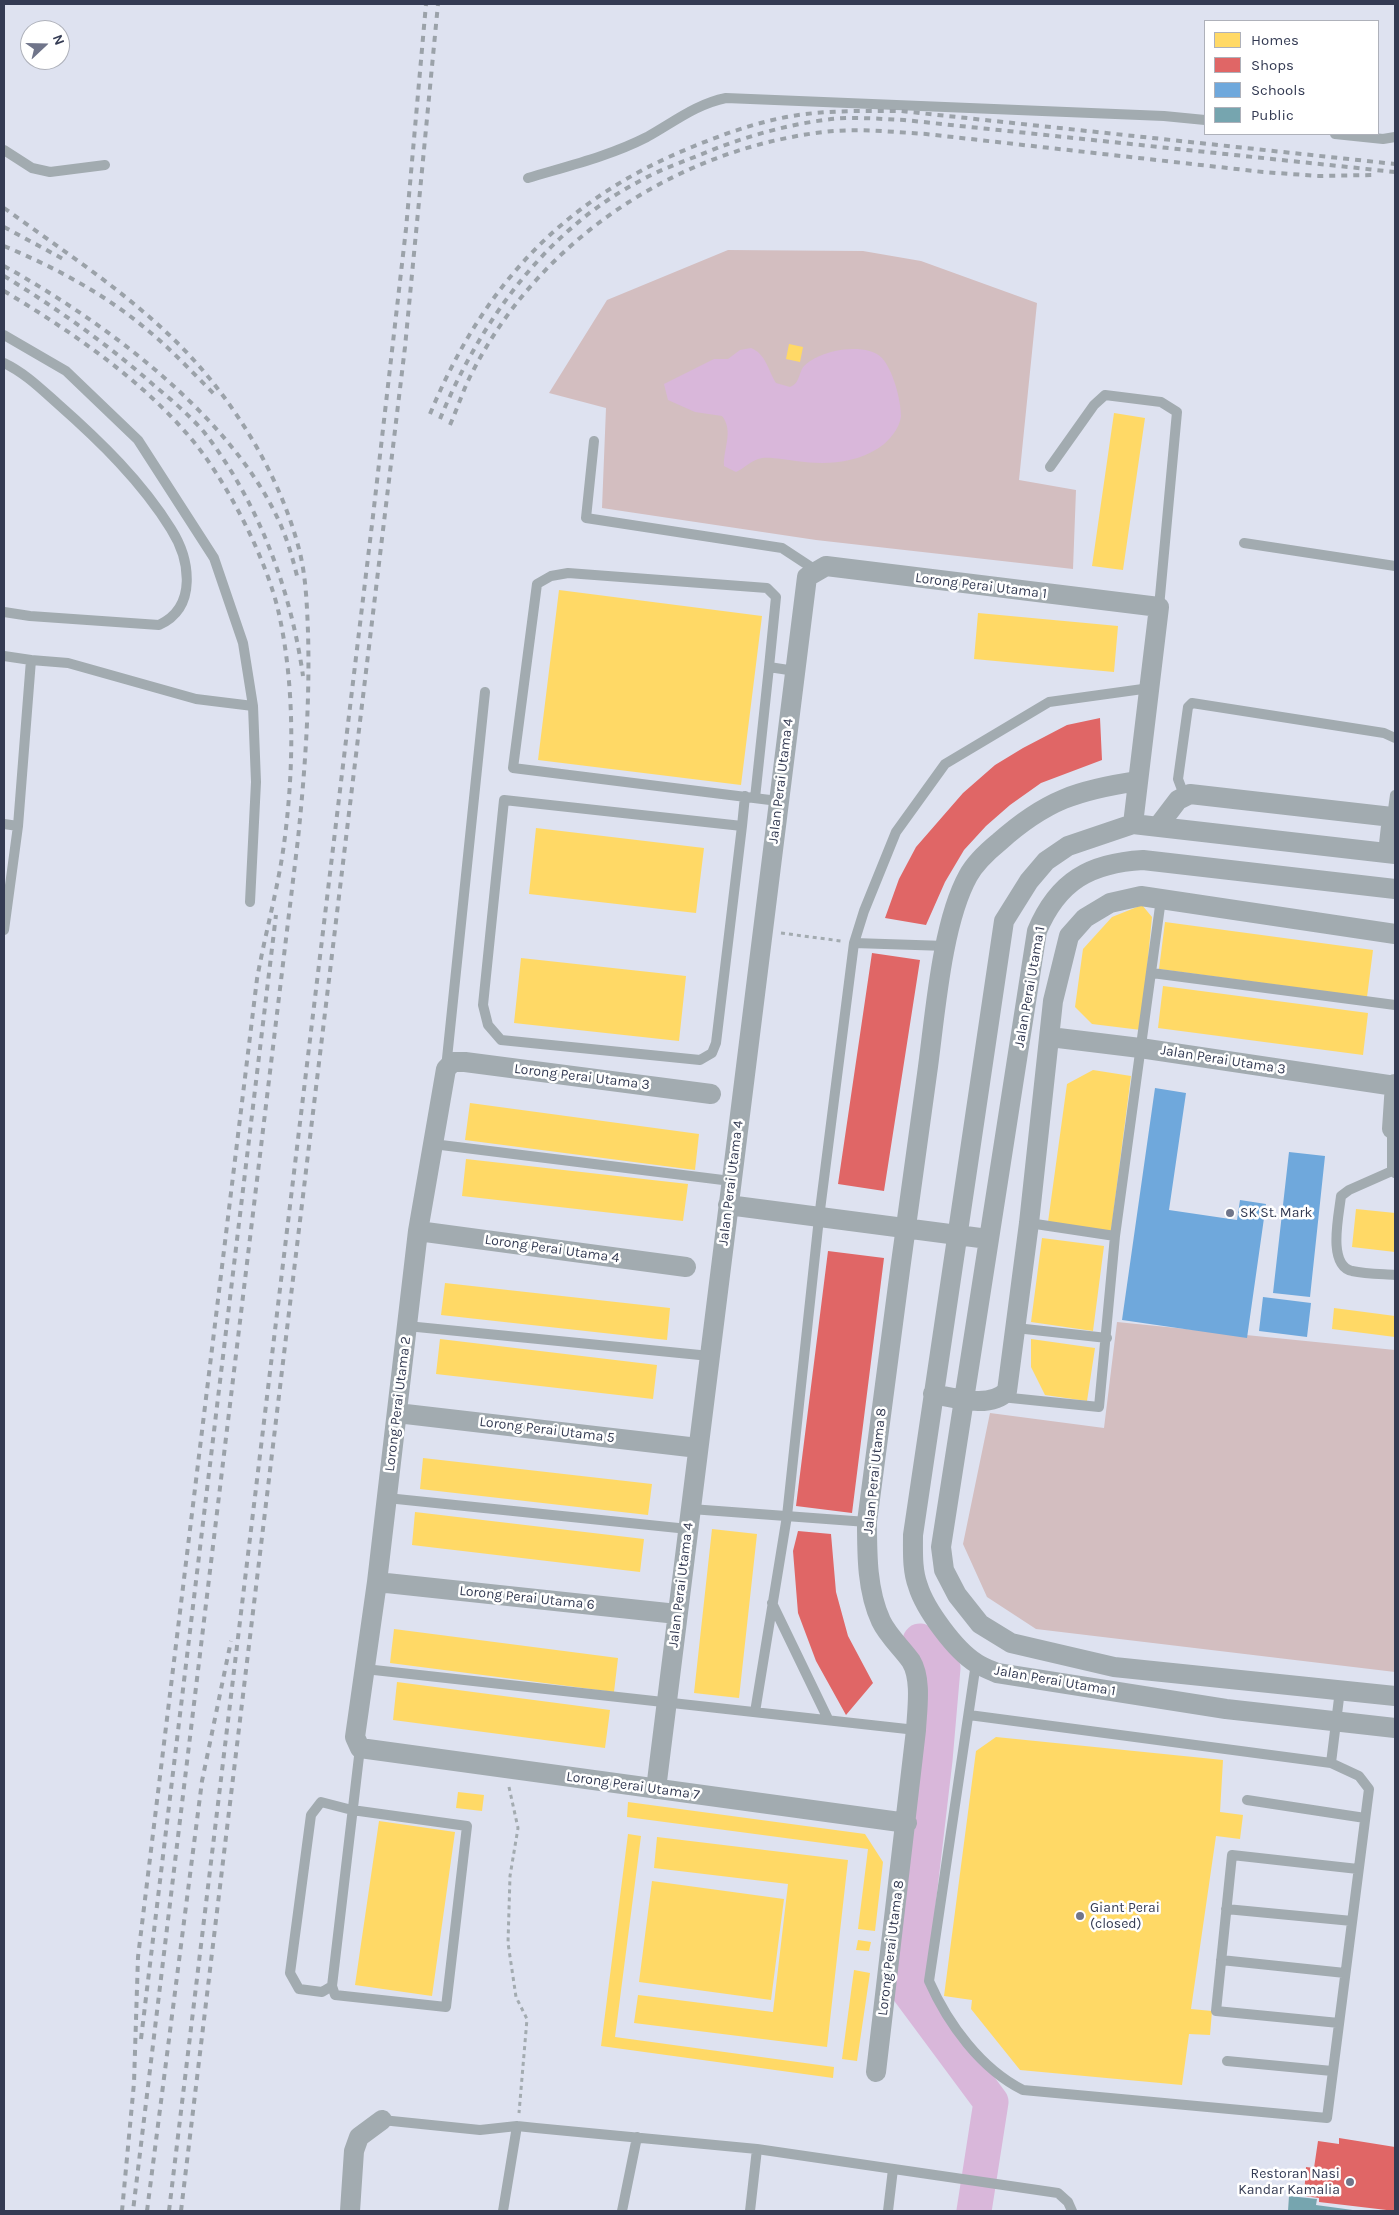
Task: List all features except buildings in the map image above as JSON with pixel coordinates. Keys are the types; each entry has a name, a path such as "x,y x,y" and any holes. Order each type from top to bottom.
{"street":[{"name":"Lorong Perai Utama 1","path":"812,574 826,566 1159,608"},
{"name":"Jalan Perai Utama 4","path":"656,1789 778,801 795,671 812,574"},
{"path":"1133,824 1159,608"},
{"path":"905,1227 946,946 955,910 968,876 986,853 1018,825 1061,799 1096,787 1138,781"},
{"path":"1160,825 1184,796 1190,794 1392,816 1391,853"},
{"name":"Jalan Perai Utama 1","path":"1391,853 1160,825 1133,824 1068,846 1046,861 1030,881 1004,921 912,1536 913,1564 917,1585 925,1603 958,1648 976,1663 997,1673 1226,1709 1395,1728"},
{"name":"Jalan Perai Utama 1","path":"1395,888 1143,860 1120,862 1078,877 1061,889 1046,910 1037,932 941,1547 944,1570 957,1595 980,1624 1010,1643 1114,1666 1395,1696"},
{"name":"Jalan Perai Utama 1","path":"1001,1397 1007,1391 1016,1328 1053,1000 1069,936 1085,918 1110,903 1141,896 1395,934"},
{"name":"Jalan Perai Utama 3","path":"1050,1037 1140,1048 1395,1085"},
{"name":"Lorong Perai Utama 3","path":"450,1065 711,1094"},
{"name":"Lorong Perai Utama 2","path":"360,1748 355,1737 377,1582 418,1231 433,1144 450,1065"},
{"path":"1392,1129 1395,1085"},
{"path":"728,1205 988,1239"},
{"name":"Jalan Perai Utama 8","path":"905,1227 867,1522 867,1555 871,1584 882,1621 912,1663 917,1680 916,1730 907,1823"},
{"name":"Lorong Perai Utama 4","path":"418,1231 686,1267"},
{"path":"934,1394 965,1399 992,1400 1001,1397"},
{"name":"Lorong Perai Utama 5","path":"397,1413 698,1448"},
{"name":"Lorong Perai Utama 6","path":"377,1582 678,1614"},
{"name":"Lorong Perai Utama 7","path":"360,1748 907,1823"},
{"name":"Lorong Perai Utama 8","path":"876,2072 907,1823"},
{"path":"350,2211 354,2151 359,2137 382,2120"}],"lane":[{"path":"528,178 592,159 638,141 692,109 710,101 726,98 1164,116 1204,120"},
{"path":"1345,135 1383,139 1395,137"},
{"path":"4,150 32,168 50,172 104,165"},
{"path":"4,335 66,371 138,440 214,558 243,643 253,706 256,782 250,902"},
{"path":"4,363 25,375 78,421 128,471 171,529 181,551 187,577 187,594 169,620 159,625 30,616 4,612"},
{"path":"1050,467 1094,405 1106,395 1161,402 1177,412 1159,608"},
{"path":"594,442 586,518 782,548 812,574"},
{"path":"1244,543 1395,566"},
{"path":"742,826 504,800 483,1004 488,1025 501,1040 700,1060 712,1053 716,1043 742,826 750,797 769,667 776,597 767,588 568,573 551,576 537,584 513,768 750,797 778,801"},
{"path":"4,656 68,663 196,699 253,706"},
{"path":"4,930 18,826 31,660"},
{"path":"769,667 795,671"},
{"path":"755,1712 787,1516 819,1218 854,943 864,910 896,832 945,764 1049,702 1150,688"},
{"path":"450,1065 485,692"},
{"path":"1184,796 1178,779 1188,707 1192,704 1384,733 1395,738"},
{"path":"1392,816 1395,796"},
{"path":"4,824 18,826"},
{"path":"1001,1397 1099,1408 1115,1236 1161,900"},
{"path":"854,943 946,946"},
{"path":"1152,973 1395,1006"},
{"path":"1392,1129 1394,1172 1349,1190 1341,1196 1336,1252 1341,1264 1350,1270 1395,1275"},
{"path":"433,1144 731,1181"},
{"path":"1029,1223 1115,1236"},
{"path":"407,1326 710,1356"},
{"path":"1016,1328 1107,1338"},
{"path":"387,1498 688,1529"},
{"path":"691,1509 867,1522"},
{"path":"772,1603 828,1719"},
{"path":"969,1714 1331,1763 1359,1776 1369,1789 1327,2118 1023,2090 1004,2080 967,2043 937,2000 929,1981 976,1663"},
{"path":"364,1669 916,1730"},
{"path":"1331,1763 1340,1690"},
{"path":"332,1986 322,1992 299,1989 293,1982 290,1973 311,1815 321,1802 352,1810 467,1826 446,2007 335,1995 332,1986 352,1810 360,1748"},
{"path":"1247,1800 1365,1818"},
{"path":"1339,2023 1216,2011 1232,1855 1358,1869"},
{"path":"1226,1909 1352,1921"},
{"path":"1221,1960 1345,1974"},
{"path":"1227,2061 1332,2071"},
{"path":"382,2120 480,2130 518,2126 757,2149 1058,2193 1068,2202 1072,2211"},
{"path":"503,2211 518,2126"},
{"path":"622,2211 638,2137"},
{"path":"750,2211 757,2149"},
{"path":"888,2211 893,2169"}],"path":[{"path":"763,931 854,943"},
{"path":"502,1768 511,1791 518,1828 510,1876 508,1943 516,1997 528,2018 518,2126"}],"shaded area":[{"path":"728,250 863,251 921,261 1037,303 1019,480 1076,490 1073,569 816,540 602,508 606,408 549,393 607,300"},
{"path":"751,348 763,358 776,383 790,387 797,382 804,366 826,353 853,349 866,350 878,354 890,370 898,394 901,416 896,430 877,449 858,458 838,462 817,463 762,458 755,460 736,472 724,466 728,434 722,416 695,412 668,400 664,384 714,359 728,359 740,350"},
{"path":"1117,1322 1395,1350 1395,1672 1036,1629 987,1597 963,1544 990,1413 1104,1428"}],"waterway":[{"path":"920,1641 943,1668 935,1760 908,1990 991,2102 974,2211"}],"railway":[{"path":"169,2211 373,516 406,229 426,4"},
{"path":"181,2211 405,347 438,4"},
{"path":"430,414 451,368 475,326 502,287 532,252 566,221 604,193 646,168 704,142 766,122 792,116 819,113 901,111 1395,164"},
{"path":"440,419 474,349 495,315 545,253 573,226 604,202 652,174 759,134 808,123 844,118 904,120 1395,172"},
{"path":"450,425 470,376 503,322 537,279 576,241 620,208 667,180 718,158 770,142 824,132 888,131 1263,172 1319,176 1373,175"},
{"path":"4,208 87,267 147,315 188,354 230,405 265,462 279,492 300,553 307,602 308,710 298,839 133,2211"},
{"path":"4,227 65,260"},
{"path":"4,246 60,272 112,303 145,328 181,360 214,394"},
{"path":"4,266 82,314 160,374 196,407 228,443 256,480 281,526 290,549 298,580"},
{"path":"4,276 64,315 102,343 175,403 204,432 241,487 269,548 281,579 290,611 303,676"},
{"path":"4,291 78,338 125,374 168,414 202,452 243,520 265,569 279,614 288,670 290,699 290,787 284,844 257,979 138,1957 134,2083 122,2211"},
{"path":"141,2039 276,915"},
{"path":"147,2211 202,1781 231,1641"}],"place":[{"name":"SK St. Mark","path":"1230,1213"},
{"name":"Giant Perai (closed)","path":"1080,1916"},
{"name":"Restoran Nasi Kandar Kamalia","path":"1350,2182"}]}
